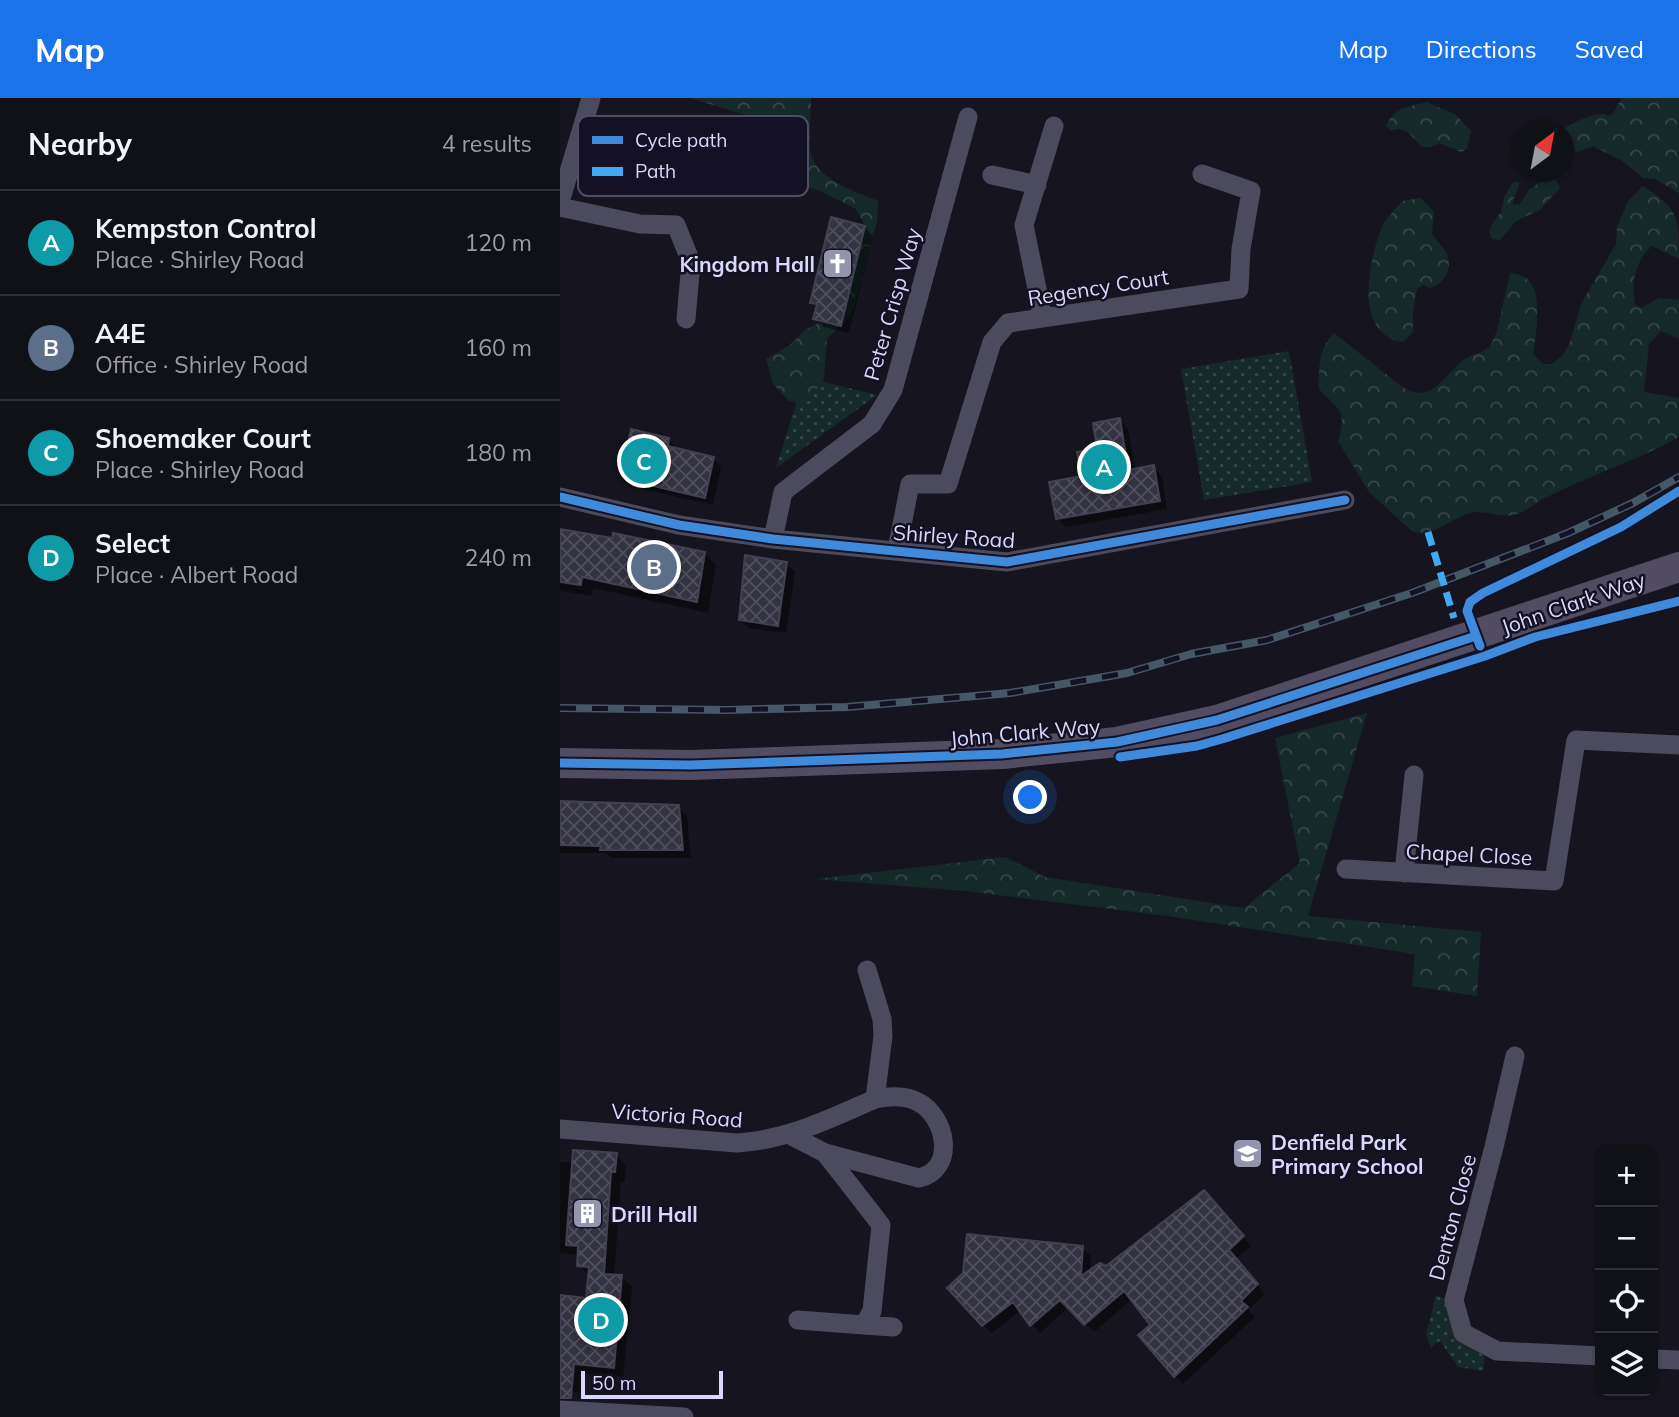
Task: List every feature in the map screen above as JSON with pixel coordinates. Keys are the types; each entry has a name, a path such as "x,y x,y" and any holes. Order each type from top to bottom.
{"main road":[{"name":"John Clark Way","path":"560,763 690,765 975,755 1116,742 1217,720 1679,567"}],"street":[{"path":"586,116 591,98"},
{"name":"Peter Crisp Way","path":"773,539 783,492 872,424 893,390 968,117"},
{"path":"1043,318 1024,225 1054,126"},
{"path":"578,143 560,205 640,224 676,225 691,262 686,318"},
{"name":"Regency Court","path":"897,550 910,484 948,484 992,342 1008,323 1239,289 1241,249 1251,191 1202,174"},
{"path":"992,175 1037,185"},
{"name":"Shirley Road","path":"560,497 679,525 773,539 1007,562 1345,500"},
{"name":"Chapel Close","path":"1346,869 1554,881 1576,740 1679,745"},
{"path":"1404,873 1414,775"},
{"path":"867,970 882,1019 883,1036 875,1098"},
{"name":"Denton Close","path":"1515,1056 1454,1300 1463,1333 1497,1351 1595,1356"},
{"name":"Victoria Road","path":"560,1129 737,1143 765,1141 790,1135 875,1098 888,1096 908,1098 927,1108 935,1116 943,1145 943,1158 931,1175 919,1178 825,1153 790,1135"},
{"path":"825,1153 881,1225 872,1311 864,1325"},
{"path":"798,1320 893,1327"},
{"path":"1658,1359 1679,1360"},
{"path":"560,1410 684,1417"}],"green space":[{"path":"690,98 811,98 810,149 813,159 827,176 878,201 877,221 853,311 827,338 824,379 808,401 790,402 773,384 766,359 790,345 805,330 823,321 836,320 844,314 865,225 856,209 808,187 808,116 749,116"},
{"path":"1622,98 1679,98 1679,193 1655,179 1643,178 1621,160 1593,146 1574,151 1574,123 1592,116 1611,116"},
{"path":"1427,102 1456,115 1471,131 1467,149 1461,152 1439,143 1422,147 1405,131 1391,131 1386,126 1398,111"},
{"path":"1519,182 1513,204 1519,205 1529,190 1540,182 1557,182 1560,188 1540,210 1516,221 1500,240 1492,239 1489,232 1491,226 1501,212 1504,198 1512,183"},
{"path":"1643,186 1664,201 1677,224 1679,259 1652,246 1638,265 1634,288 1635,304 1641,308 1659,298 1679,300 1679,339 1661,331 1649,344 1644,392 1679,398 1679,437 1563,489 1518,514 1508,516 1473,512 1435,530 1413,532 1369,492 1338,441 1342,423 1340,412 1319,389 1325,345 1334,333 1401,386 1411,391 1427,392 1441,383 1463,360 1490,347 1497,331 1510,273 1524,277 1532,284 1537,303 1533,354 1543,364 1552,364 1563,355 1570,342 1581,304 1616,244 1617,227 1628,201"},
{"path":"1421,198 1434,212 1432,234 1447,254 1449,268 1438,284 1430,288 1423,285 1417,289 1413,332 1403,342 1387,336 1376,325 1371,311 1369,275 1384,223 1402,201"},
{"path":"1289,351 1312,482 1204,500 1181,369"},
{"path":"804,377 877,395 776,468"},
{"path":"1367,713 1308,916 1481,932 1477,996 1412,986 1415,954 1168,916 966,891 815,879 1005,857 1045,877 1244,908 1300,863 1275,738"},
{"path":"1436,1295 1449,1300 1462,1343 1485,1356 1483,1371 1458,1367 1440,1341 1431,1347 1426,1335"}],"building":[{"name":"Kingdom Hall","path":"831,217 865,226 841,326 813,319 817,304 810,303"},
{"path":"1120,418 1128,470 1154,465 1160,501 1056,519 1049,482 1082,476 1077,452 1097,448 1093,423"},
{"path":"631,429 669,438 668,446 714,457 705,498 628,480 631,467 623,465"},
{"path":"560,529 612,538 613,533 705,552 697,602 582,577 581,585 560,582"},
{"path":"745,555 787,562 778,626 739,620"},
{"path":"560,801 679,805 683,850 600,850 601,846 560,845"},
{"path":"573,1150 617,1153 615,1172 611,1172 604,1274 622,1275 614,1368 574,1364 571,1398 560,1398 560,1295 586,1298 589,1267 577,1266 578,1246 566,1245"},
{"path":"1204,1190 1244,1236 1229,1250 1258,1284 1241,1301 1248,1307 1174,1377 1138,1335 1150,1325 1124,1291 1084,1325 1060,1300 1030,1326 1013,1302 982,1326 947,1288 963,1273 967,1234 1083,1246 1081,1276 1100,1263 1106,1266"}],"railway":[{"path":"560,708 727,710 847,707 1010,693 1127,673 1191,654 1267,640 1412,593 1568,533 1633,503 1679,477"}],"marked path":[{"path":"1428,532 1454,618"}],"cycle path":[{"path":"1480,646 1467,611 1470,602 1483,593 1621,527 1679,491"},
{"path":"560,497 679,525 773,539 1007,562 1345,500"},
{"path":"1120,757 1197,746 1485,656 1535,637 1679,601"},
{"path":"560,763 690,765 1002,754 1117,742 1217,720 1476,636"}],"place":[{"name":"Kingdom Hall","path":"838,264"},
{"name":"Shoemaker Court","path":"644,461"},
{"name":"Kempston Control","path":"1104,467"},
{"name":"A4E","path":"654,567"},
{"name":"Denfield Park Primary School","path":"1248,1154"},
{"name":"Drill Hall","path":"588,1214"},
{"name":"Select","path":"601,1320"}]}
